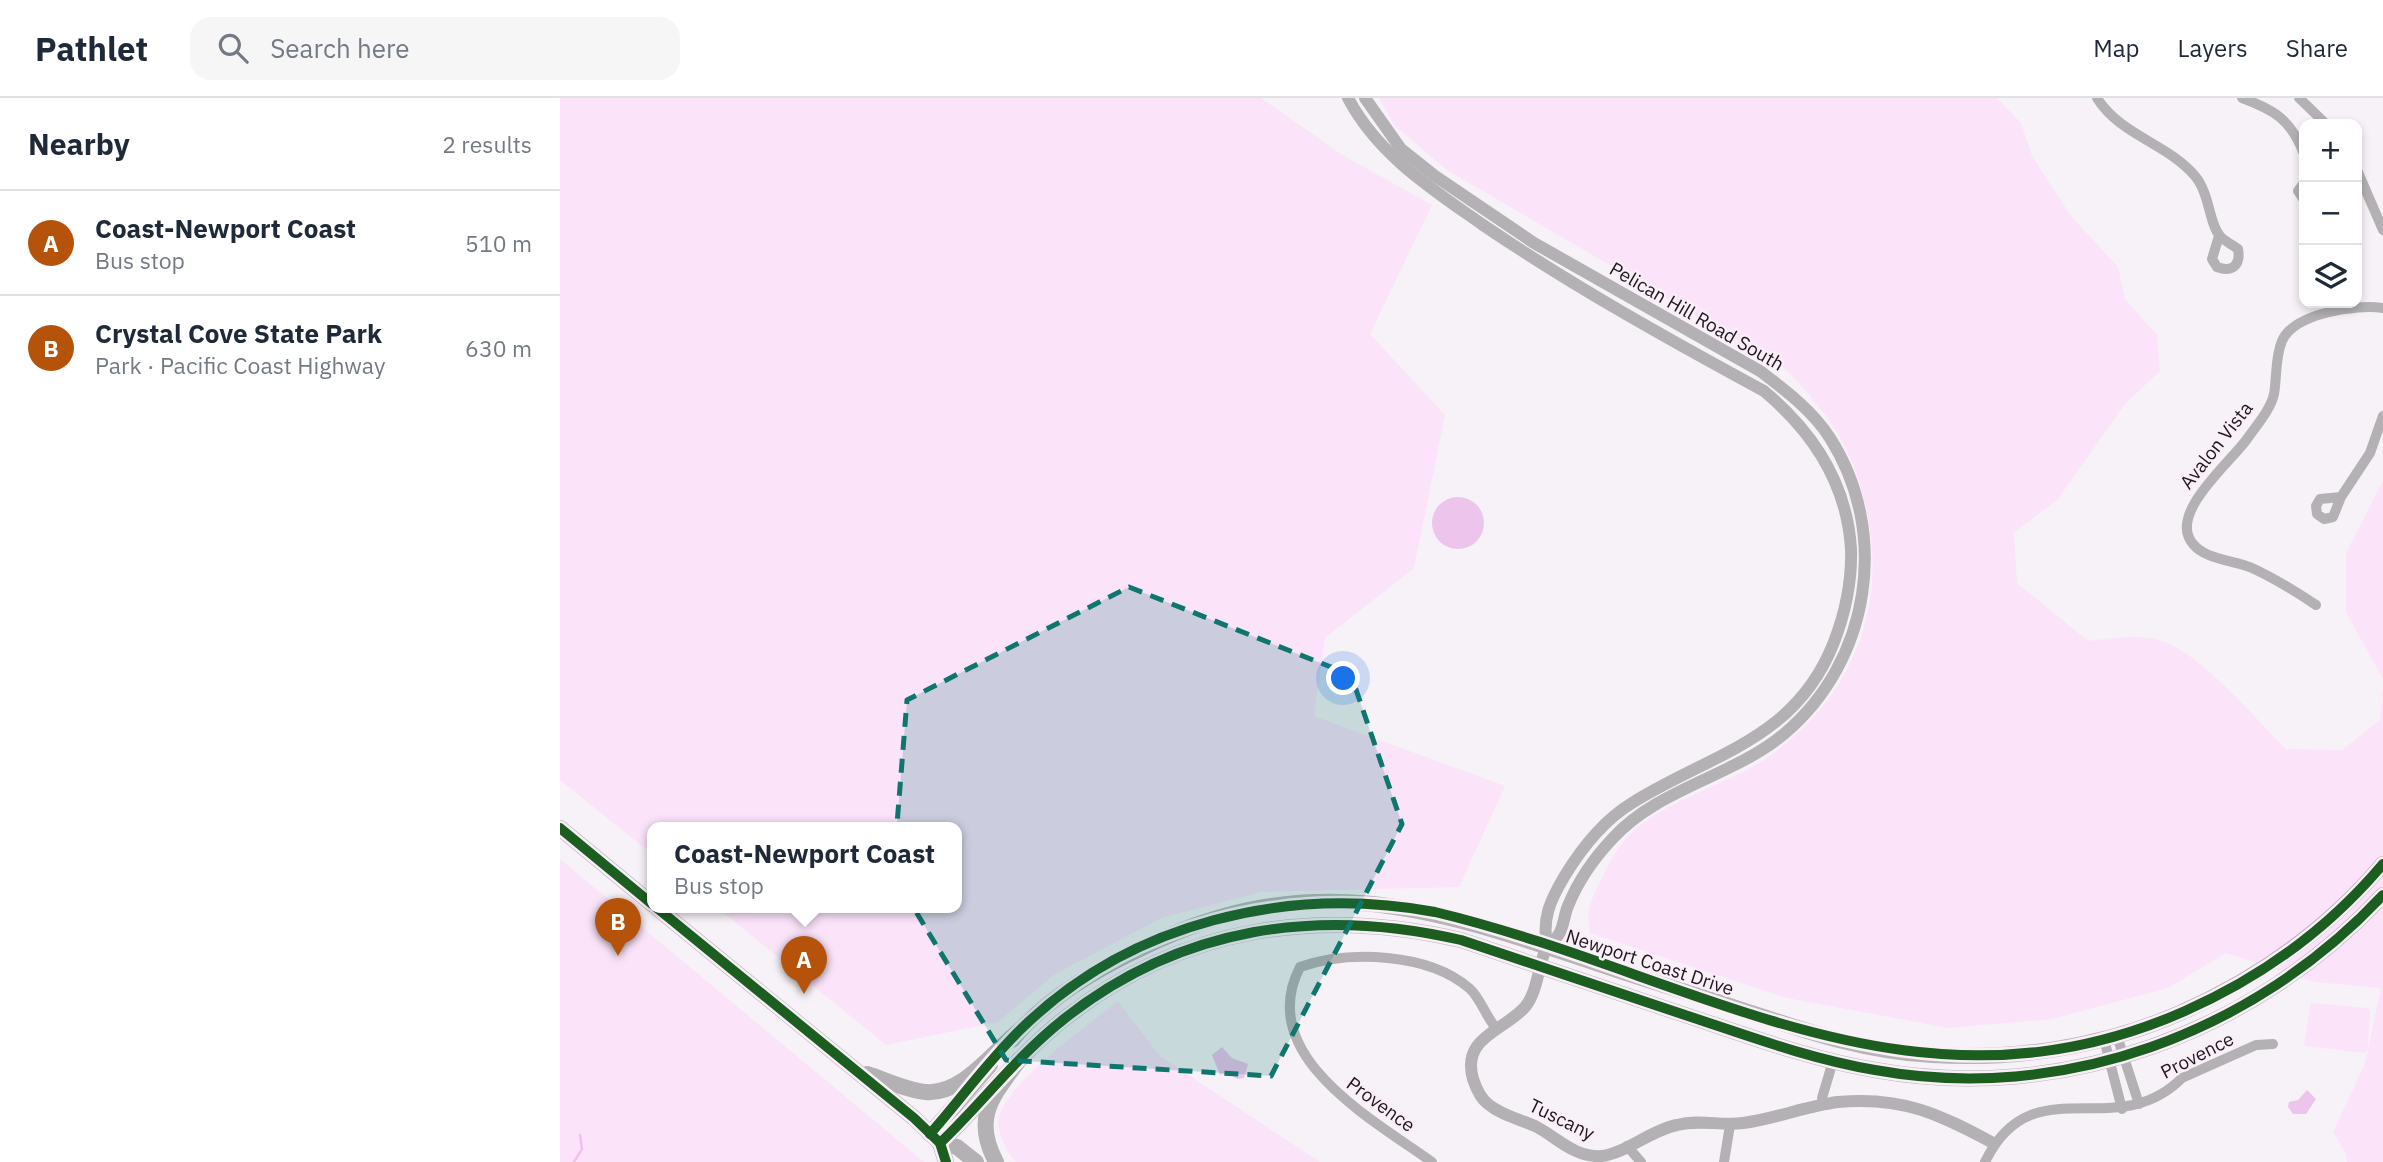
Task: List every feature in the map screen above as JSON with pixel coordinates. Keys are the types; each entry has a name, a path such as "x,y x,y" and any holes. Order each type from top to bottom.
{"highway":[{"path":"560,828 647,900"},
{"path":"663,913 858,1072 935,1139 957,1147 976,1162"},
{"path":"858,1072 920,1091 945,1091 969,1076 1020,1030"},
{"path":"996,1162 987,1138 987,1104 1019,1060"},
{"path":"935,1139 946,1162"}],"main road":[{"name":"Newport Coast Drive","path":"935,1139 1020,1030 1056,999 1117,959 1171,933 1255,909 1318,902 1397,905 1458,918 1806,1032 1876,1048 1930,1055 1984,1056 2033,1052 2110,1038 2217,997 2287,954 2340,912 2383,864"},
{"name":"Newport Coast Drive","path":"935,1139 1074,1012 1135,973 1206,943 1251,932 1319,923 1392,926 1461,940 1797,1052 1876,1071 1974,1078 2028,1074 2117,1058 2174,1040 2266,994 2356,924 2383,895"}],"street":[{"name":"Pelican Hill Road South","path":"1348,98 1374,138 1473,210 1760,371 1794,397 1827,434 1845,464 1858,494 1867,570 1858,617 1839,666 1817,701 1785,733 1658,788 1630,804 1602,827 1573,863 1555,892 1543,924 1547,946"},
{"path":"1365,98 1397,153"},
{"path":"2097,98 2112,118 2171,156 2196,177 2209,202 2220,236"},
{"path":"2242,98 2270,108 2290,126 2299,144"},
{"path":"2299,98 2321,119"},
{"path":"2362,182 2383,230"},
{"name":"Avalon Vista","path":"2316,605 2249,566 2217,557 2193,544 2186,529 2190,506 2239,451 2273,397 2282,339 2302,322 2333,311 2362,305 2383,308"},
{"path":"2341,498 2370,453 2383,416"},
{"name":"Pelican Hill Road South","path":"1540,966 1547,946 1560,933 1568,906 1585,872 1612,838 1634,817 1754,747"},
{"name":"Provence","path":"1432,1162 1360,1114 1326,1085 1297,1036 1289,1009 1290,986 1300,967 1321,960 1399,959 1440,968 1472,990 1483,1013 1496,1028"},
{"name":"Tuscany","path":"1540,966 1529,1001 1480,1041 1472,1055 1471,1073 1483,1101 1496,1110 1539,1128 1576,1152 1603,1156 1658,1130 1681,1124 1730,1125 1825,1105 1897,1103 1949,1118 1993,1143"},
{"path":"2110,1038 2139,1104"},
{"name":"Provence","path":"1985,1162 1993,1143 2019,1120 2035,1111 2055,1107 2122,1109 2139,1104 2174,1086 2182,1078 2256,1045 2273,1044"},
{"path":"2117,1058 2122,1109"},
{"path":"1825,1105 1822,1098 1833,1061"},
{"path":"1724,1162 1730,1125"},
{"path":"1627,1146 1641,1162"}],"highlighted area":[{"path":"1129,587 1351,675 1402,824 1271,1076 1006,1060 893,874 907,700"}],"shaded area":[{"path":"560,98 1261,98 1344,156 1432,205 1370,334 1445,415 1414,568 1325,638 1314,716 1505,786 1459,887 1261,892 1161,918 1054,975 998,1022 886,1045 724,913 962,913 962,822 647,822 647,850 560,780"},
{"path":"1379,98 1997,98 2021,123 2032,156 2071,216 2118,267 2125,299 2157,335 2160,371 2125,404 2058,499 2014,533 2017,583 2088,641 2141,637 2159,640 2175,647 2209,671 2286,749 2342,750 2380,720 2383,689 2383,1162 2347,1162 2346,1154 2333,1132 2365,1064 2368,1050 2364,1053 2304,1046 2311,1003 2368,1008 2368,1049 2381,988 2315,982 2226,953 2168,988 2052,1019 1948,1028 1787,998 1590,933 1589,910 1592,899 1614,854 1630,834 1665,809 1742,772 1778,750 1802,729 1840,683 1864,629 1870,600 1873,570 1871,538 1861,487 1853,464 1831,423 1781,365 1447,170 1395,126"},
{"path":"2383,481 2383,679 2346,612 2346,553"},
{"path":"1458,497 1468,499 1476,505 1482,513 1482,533 1476,541 1468,547 1458,549 1448,547 1440,541 1434,533 1432,523 1434,513 1440,505 1448,499"},
{"path":"560,859 924,1162 560,1162"},
{"path":"1118,1001 1160,1056 1320,1162 1016,1162 1006,1148 999,1129 999,1118 1005,1104 1033,1071"},
{"path":"1222,1047 1232,1058 1248,1064 1244,1078 1237,1079 1228,1073 1220,1075 1212,1055"},
{"path":"2307,1090 2316,1099 2306,1114 2293,1114 2288,1107 2289,1102 2298,1100"}],"waterway":[{"path":"574,1162 582,1149 580,1135"}],"cycle path":[{"path":"560,828 647,900"},
{"path":"930,1134 1009,1041 1064,992 1111,962 1161,938 1213,920 1268,909 1323,904 1379,905 1435,912 1531,939 1714,1002 1805,1030 1896,1049 1989,1055 2085,1044 2185,1011 2213,998 2293,949 2340,909 2383,864"},
{"path":"940,1143 1047,1033 1109,988 1155,963 1204,944 1253,932 1304,926 1356,925 1408,930 1461,940 1826,1060 1875,1070 1946,1078 2016,1076 2084,1066 2151,1047 2215,1020 2276,985 2332,944 2383,895"},
{"path":"663,913 914,1118 940,1143 946,1162"}],"place":[{"name":"Crystal Cove State Park","path":"618,956"},
{"name":"Coast-Newport Coast","path":"804,994"}]}
